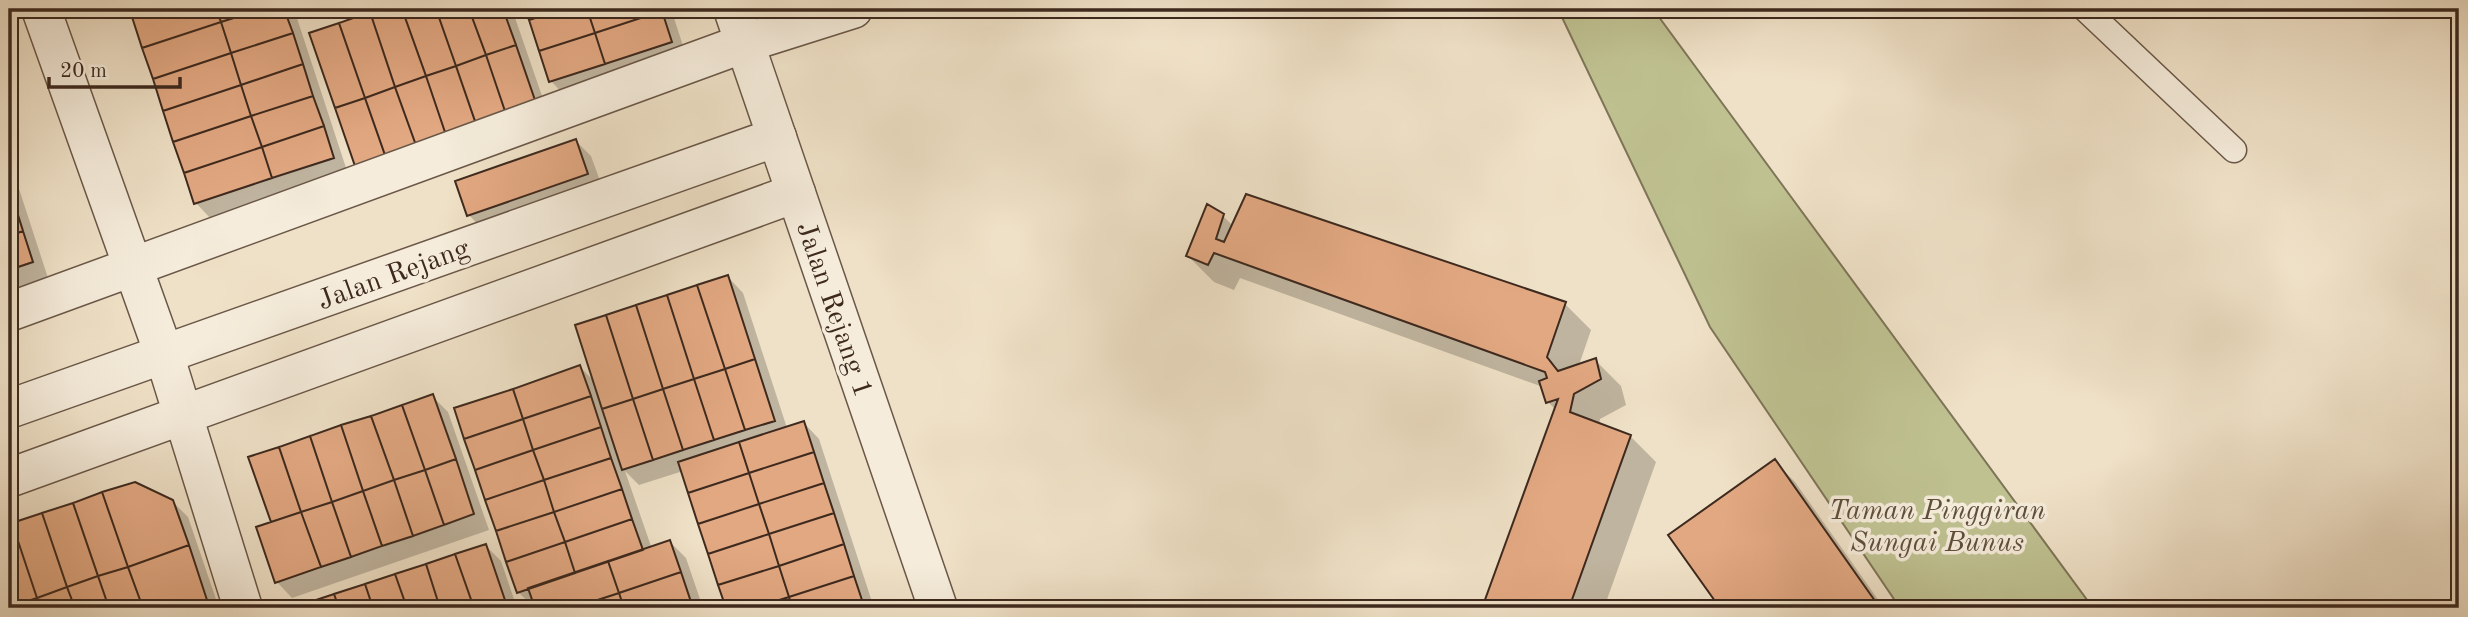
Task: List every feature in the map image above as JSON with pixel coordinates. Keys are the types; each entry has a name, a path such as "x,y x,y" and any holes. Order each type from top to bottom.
{"street":[{"path":"41,9 164,354 243,608"},
{"path":"9,312 133,267 739,26 853,9"},
{"name":"Jalan Rejang 1","path":"739,26 938,608"},
{"name":"Jalan Rejang","path":"9,409 777,137"},
{"path":"9,478 796,193"}],"lane":[{"path":"2084,9 2234,150"}],"green space":[{"name":"Taman Pinggiran Sungai Bunus","path":"1558,9 1653,9 2093,608 1900,608 1710,327"}],"building":[{"path":"129,9 157,9 132,17"},
{"path":"157,9 216,9 221,22 142,48 132,17"},
{"path":"216,9 262,9 221,22"},
{"path":"262,9 284,9 293,33 231,53 221,22"},
{"path":"379,9 402,9 426,76 395,87 370,12"},
{"path":"402,9 436,9 456,66 426,76"},
{"path":"436,9 469,9 486,55 456,66"},
{"path":"469,9 503,9 516,45 486,55"},
{"path":"525,9 563,9 529,20"},
{"path":"563,9 587,9 595,33 539,51 529,20"},
{"path":"587,9 662,9 662,11 595,33"},
{"path":"662,11 672,42 605,64 595,33"},
{"path":"370,12 395,87 365,98 339,23"},
{"path":"221,22 231,53 153,79 142,48"},
{"path":"339,23 365,98 335,108 309,33"},
{"path":"293,33 303,64 241,85 231,53"},
{"path":"595,33 605,64 549,82 539,51"},
{"path":"516,45 537,106 507,117 486,55"},
{"path":"231,53 241,85 163,111 153,79"},
{"path":"486,55 507,117 477,127 456,66"},
{"path":"303,64 313,96 251,116 241,85"},
{"path":"456,66 477,127 447,138 426,76"},
{"path":"426,76 447,138 417,148 395,87"},
{"path":"241,85 251,116 173,142 163,111"},
{"path":"395,87 417,148 386,158 365,98"},
{"path":"313,96 324,126 262,147 251,116"},
{"path":"365,98 386,158 356,169 335,108"},
{"path":"251,116 262,147 184,173 173,142"},
{"path":"324,126 334,158 272,178 262,147"},
{"path":"576,139 588,174 467,216 455,181"},
{"path":"262,147 272,178 194,204 184,173"},
{"path":"1246,194 1566,302 1547,357 1558,371 1596,358 1601,379 1574,394 1570,412 1631,435 1569,608 1482,608 1558,399 1546,403 1539,381 1547,378 1545,372 1214,253 1208,265 1186,256 1207,204 1224,214 1216,239 1224,242"},
{"path":"13,199 23,231 9,236 9,200"},
{"path":"23,231 33,262 9,270 9,236"},
{"path":"728,275 755,359 725,369 697,285"},
{"path":"697,285 725,369 694,379 667,295"},
{"path":"667,295 694,379 663,389 636,305"},
{"path":"636,305 663,389 633,399 606,315"},
{"path":"606,315 633,399 602,409 575,325"},
{"path":"755,359 775,421 745,430 725,369"},
{"path":"580,365 591,396 523,419 513,389"},
{"path":"725,369 745,430 714,440 694,379"},
{"path":"694,379 714,440 683,450 663,389"},
{"path":"513,389 523,419 464,439 454,408"},
{"path":"663,389 683,450 653,460 633,399"},
{"path":"433,394 456,459 425,470 402,405"},
{"path":"591,396 601,427 533,450 523,419"},
{"path":"633,399 653,460 622,470 602,409"},
{"path":"402,405 425,470 394,480 371,416"},
{"path":"371,416 394,480 363,491 341,425"},
{"path":"523,419 533,450 475,470 464,439"},
{"path":"804,421 814,452 749,473 739,442"},
{"path":"341,425 363,491 332,502 310,436"},
{"path":"601,427 611,458 544,480 533,450"},
{"path":"310,436 332,502 301,512 279,447"},
{"path":"739,442 749,473 688,493 678,462"},
{"path":"279,447 301,512 271,522 248,457"},
{"path":"533,450 544,480 485,500 475,470"},
{"path":"814,452 824,483 759,504 749,473"},
{"path":"611,458 622,489 554,512 544,480"},
{"path":"456,459 474,514 444,525 425,470"},
{"path":"1775,459 1880,608 1720,608 1668,535"},
{"path":"425,470 444,525 413,536 394,480"},
{"path":"749,473 759,504 698,524 688,493"},
{"path":"394,480 413,536 382,546 363,491"},
{"path":"544,480 554,512 496,531 485,500"},
{"path":"135,482 173,500 189,545 128,567 102,492"},
{"path":"824,483 834,513 769,534 759,504"},
{"path":"622,489 632,519 565,542 554,512"},
{"path":"363,491 382,546 351,557 332,502"},
{"path":"102,492 128,567 98,576 73,503"},
{"path":"332,502 351,557 321,567 301,512"},
{"path":"73,503 98,576 67,587 42,513"},
{"path":"759,504 769,534 708,554 698,524"},
{"path":"301,512 321,567 275,583 256,527"},
{"path":"554,512 565,542 506,562 496,531"},
{"path":"42,513 67,587 37,598 12,523"},
{"path":"834,513 844,544 779,566 769,534"},
{"path":"632,519 643,550 575,573 565,542"},
{"path":"12,523 37,598 9,607 9,524"},
{"path":"769,534 779,566 718,585 708,554"},
{"path":"670,540 681,572 619,593 608,561"},
{"path":"565,542 575,573 517,593 506,562"},
{"path":"486,544 507,606 474,608 455,554"},
{"path":"844,544 854,576 789,597 779,566"},
{"path":"189,545 208,603 193,608 143,608 128,567"},
{"path":"455,554 474,608 440,608 426,564"},
{"path":"608,561 619,593 573,608 535,608 528,588"},
{"path":"426,564 440,608 407,608 395,574"},
{"path":"779,566 789,597 753,608 726,608 718,585"},
{"path":"128,567 143,608 109,608 98,576"},
{"path":"681,572 691,602 674,608 624,608 619,593"},
{"path":"395,574 407,608 373,608 365,584"},
{"path":"98,576 109,608 75,608 67,587"},
{"path":"854,576 864,606 792,608 789,597"},
{"path":"365,584 373,608 339,608 334,594"},
{"path":"67,587 75,608 41,608 37,598"},
{"path":"619,593 624,608 573,608"},
{"path":"334,594 339,608 305,608 304,604"},
{"path":"789,597 792,608 753,608"},
{"path":"37,598 41,608 9,608 9,607"}]}
